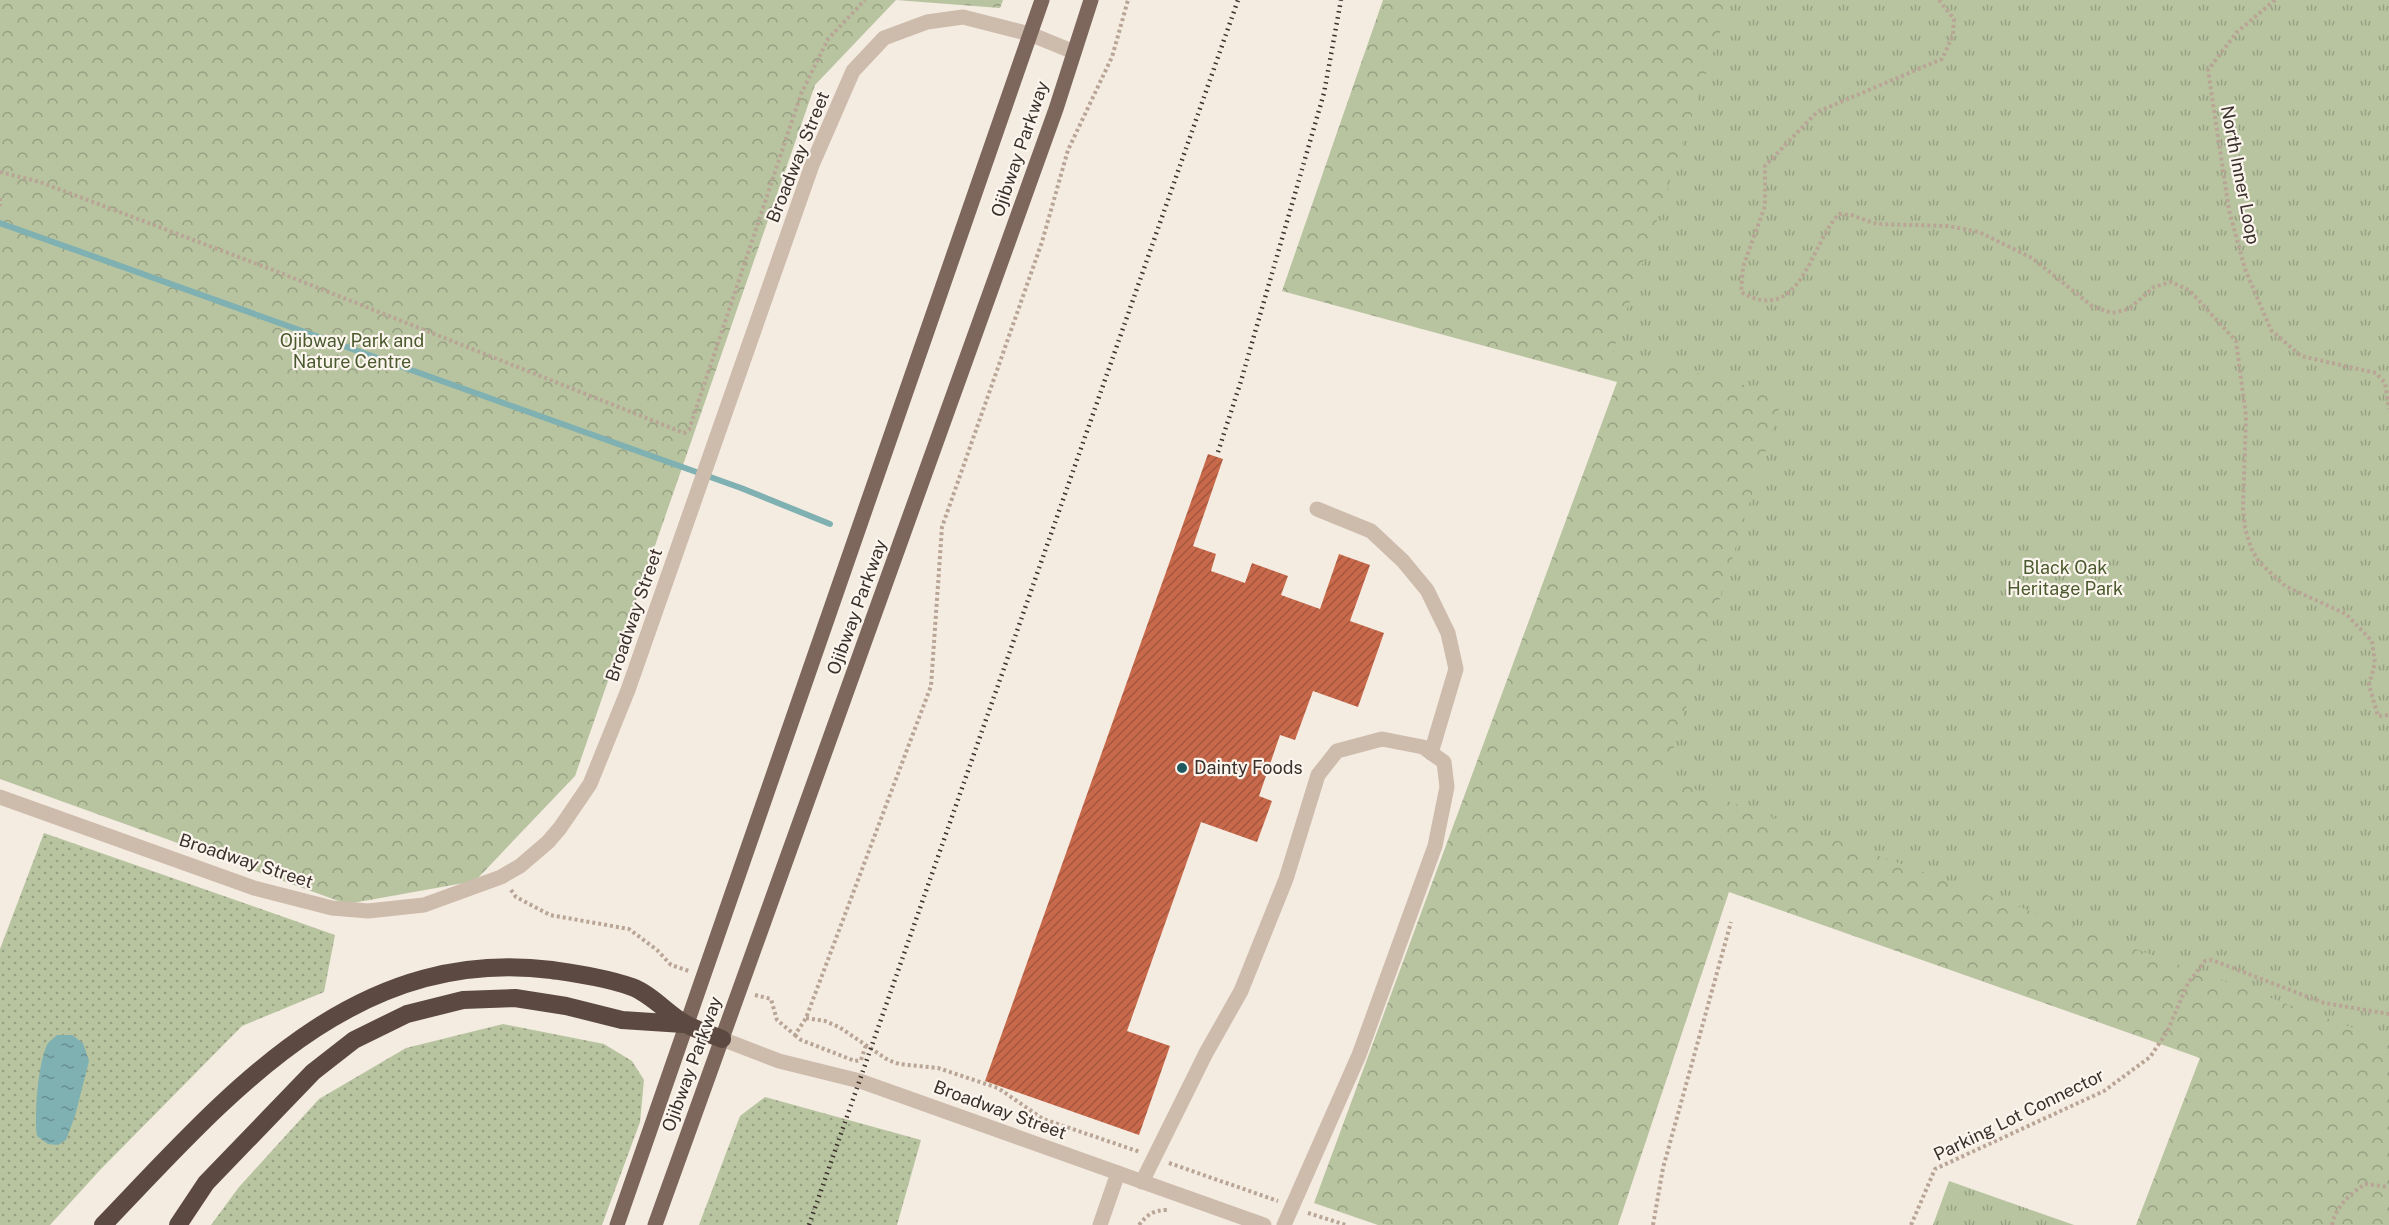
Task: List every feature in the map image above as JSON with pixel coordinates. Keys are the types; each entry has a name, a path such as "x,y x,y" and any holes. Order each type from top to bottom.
{"highway":[{"path":"103,1225 234,1091 310,1031 350,1008 394,988 440,974 483,968 527,967 578,974 633,988 685,1024 722,1039"},
{"path":"178,1225 206,1183 312,1072 354,1040 407,1014 464,1000 515,999 566,1006 622,1020 685,1024"}],"main road":[{"name":"Ojibway Parkway","path":"616,1225 1042,0"},
{"name":"Ojibway Parkway","path":"655,1225 1052,120 1091,0"}],"street":[{"name":"Broadway Street","path":"0,797 254,888 332,908 368,911 424,905 501,877 520,866 548,842 560,828 581,799 594,774 628,690 812,165 853,71 884,38 927,22 963,16 1030,34 1074,52"},
{"path":"1317,509 1371,531 1403,561 1427,590 1448,633 1455,669 1431,753"},
{"path":"1142,1182 1206,1053 1241,990 1286,879 1318,775 1337,751 1382,740 1424,747 1444,762 1447,787 1435,846 1359,1055 1284,1225"},
{"name":"Broadway Street","path":"722,1039 779,1061 860,1081 1264,1225"},
{"path":"1100,1225 1118,1173"}],"path":[{"path":"0,172 40,182 208,245 684,433 689,430 801,94 828,39 865,0"},
{"path":"1939,0 1954,18 1953,35 1942,59 1817,112 1765,166 1765,206 1743,267 1741,292 1755,300 1776,299 1793,290 1807,271 1832,221 1839,214 1851,215 1878,224 1948,226 1979,232 2032,258 2092,306 2112,314 2129,309 2154,287 2171,282 2189,290 2236,341 2246,416 2243,508 2245,528 2251,548 2259,562 2285,586 2346,614 2372,641 2375,663 2369,685 2378,716 2389,715"},
{"name":"North Inner Loop","path":"2276,0 2237,32 2208,70 2229,210 2245,269 2271,330 2301,356 2376,373 2385,383 2389,409"},
{"path":"0,198 0,206"},
{"path":"1653,1225 1663,1168 1731,922"},
{"name":"Parking Lot Connector","path":"1911,1225 1935,1169 2104,1091 2150,1057 2167,1032 2188,983 2205,961 2212,960 2324,1003 2389,1014"},
{"path":"806,1018 825,1021 839,1027 899,1065 938,1068 998,1088 1043,1119 1346,1225"},
{"path":"795,1035 801,1040 855,1061 861,1060 866,1045"},
{"path":"2332,1225 2334,1214 2352,1193 2365,1184 2389,1187"},
{"path":"1139,1225 1147,1215 1153,1212 1174,1211"}],"green space":[{"name":"Ojibway Park and Nature Centre","path":"0,0 896,0 815,85 575,776 475,881 347,904 0,779"},
{"path":"896,0 1003,0 1000,8"},
{"name":"Black Oak Heritage Park","path":"1383,0 2389,0 2389,1225 2136,1225 2200,1058 1729,892 1618,1225 1378,1225 1314,1203 1617,382 1282,291"},
{"name":"Black Oak Heritage Park","path":"1731,0 2389,0 2389,1041 1664,778 1783,395 1613,351"},
{"path":"44,833 335,935 324,992 242,1026 100,1170 50,1225 0,1225 0,949"},
{"path":"503,1024 604,1044 632,1061 644,1080 640,1122 602,1225 211,1225 239,1187 319,1099 406,1048"},
{"path":"765,1097 921,1140 897,1225 699,1225 740,1116"},
{"path":"1949,1181 2074,1225 1933,1225"}],"water":[{"path":"57,1035 72,1035 83,1043 89,1061 75,1116 66,1140 58,1145 48,1144 37,1136 36,1116 39,1077 44,1054 48,1044"}],"building":[{"name":"Dainty Foods","path":"1208,454 1223,459 1193,546 1216,554 1211,571 1245,583 1252,563 1288,576 1281,595 1320,609 1339,554 1370,565 1350,621 1384,633 1358,707 1313,691 1295,740 1280,735 1259,796 1272,801 1257,842 1201,822 1127,1031 1170,1046 1139,1135 985,1081"}],"waterway":[{"path":"0,223 741,488 830,524"}],"railway":[{"path":"809,1225 1238,0"},
{"path":"1218,452 1241,381 1324,93 1341,0"}],"place":[{"name":"Dainty Foods","path":"1182,768"}]}
